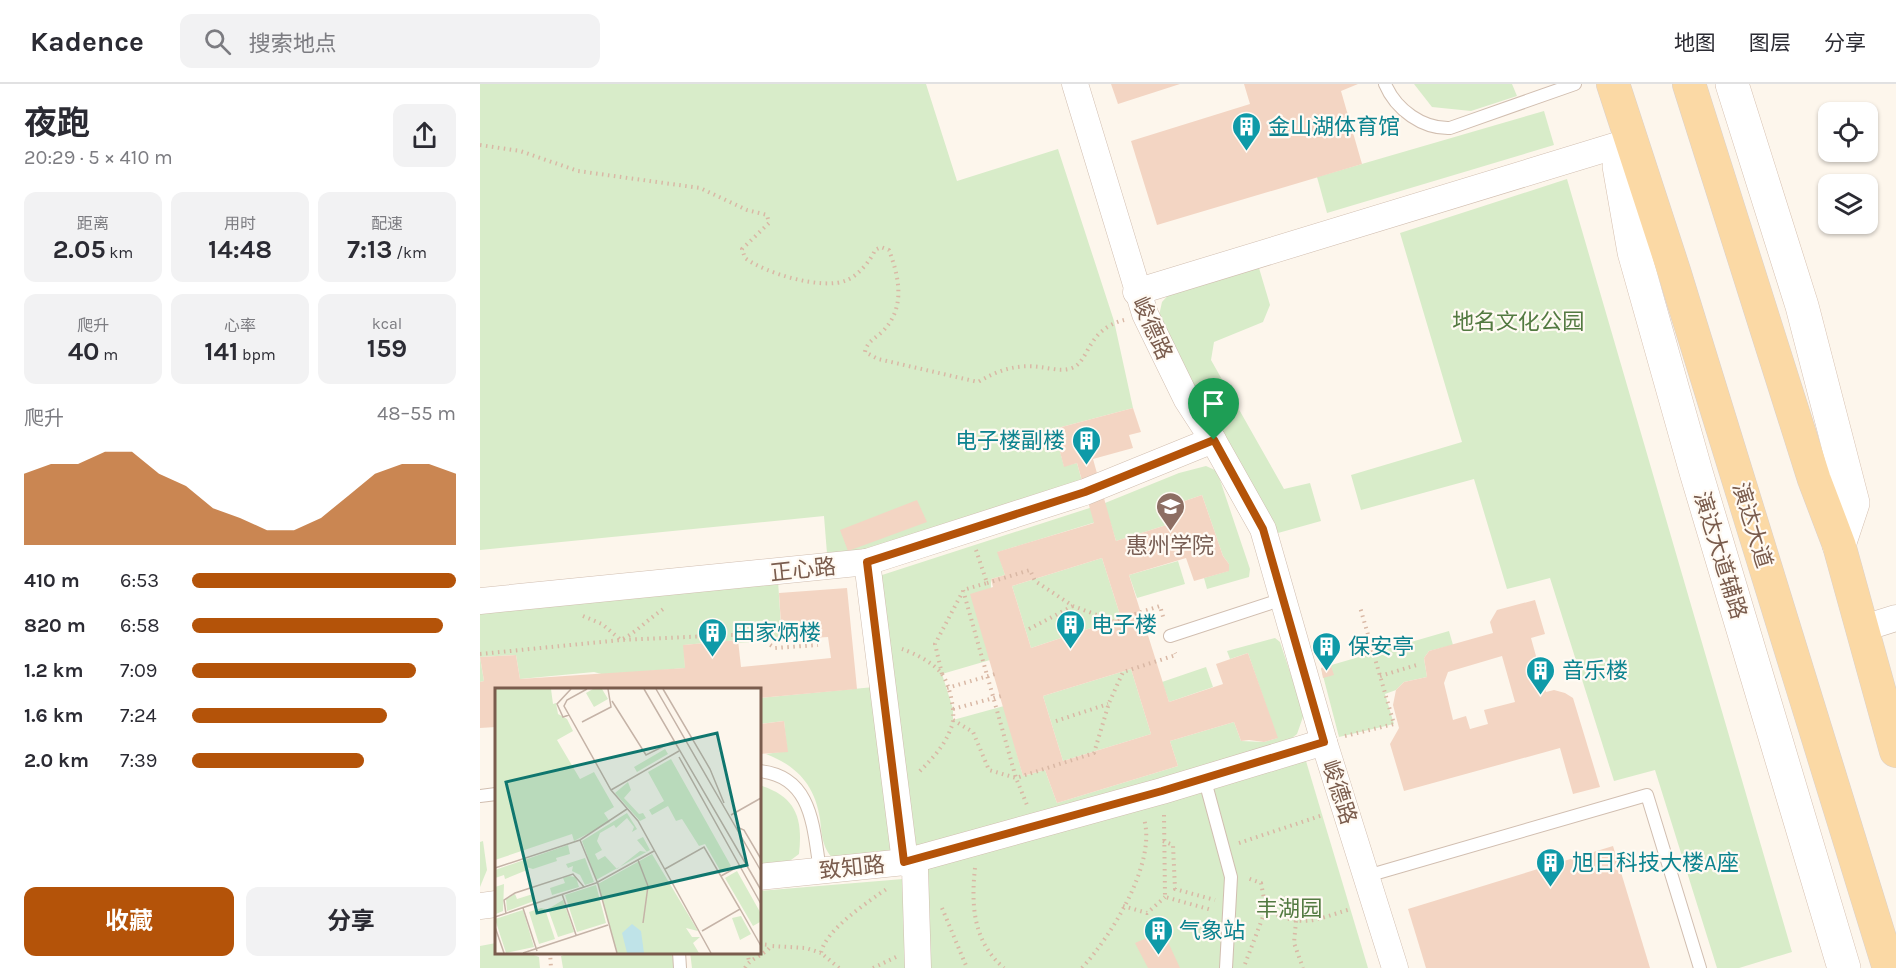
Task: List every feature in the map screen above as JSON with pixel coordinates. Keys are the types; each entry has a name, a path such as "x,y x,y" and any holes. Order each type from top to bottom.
{"main road":[{"name":"演达大道","path":"1613,84 1674,271 1889,968"},
{"path":"1689,84 1814,479 1839,545 1891,715 1896,752"},
{"path":"1732,84 1802,306 1853,503 1839,545"},
{"name":"演达大道辅路","path":"1631,141 1619,166 1634,252 1696,472 1842,968"}],"street":[{"name":"峻德路","path":"1075,84 1141,303 1187,400 1214,440 1263,529 1324,742 1395,968"},
{"path":"1141,303 1631,141"},
{"name":"正心路","path":"480,601 867,562 1085,492 1214,440"},
{"path":"867,562 904,862 915,869 918,968"},
{"path":"1864,628 1896,618"},
{"name":"致知路","path":"760,877 904,862 1034,826 1154,801 1204,777 1324,742"},
{"path":"480,906 495,904"}],"lane":[{"path":"1385,84 1412,117 1433,128 1450,128 1575,84"},
{"path":"1170,636 1283,599"},
{"path":"760,771 770,772 796,786 807,801 820,870"},
{"path":"1204,777 1231,877 1226,968"},
{"path":"480,795 495,794"},
{"path":"1367,876 1647,795 1700,968"},
{"path":"678,953 680,968"}],"path":[{"path":"480,145 520,151 578,171 700,188 747,210 767,215 769,223 742,249 745,258 771,272 811,283 847,280 872,257 875,250 881,247 889,250 900,288 889,323 866,346 865,352 878,359 978,382 1005,369 1024,366 1070,369 1080,364 1097,334 1141,303"},
{"path":"970,529 987,583"},
{"path":"895,786 915,776 939,751 953,726 952,710 935,644 963,590 1030,570 1035,580 1073,606 1113,621 1160,606 1176,655 1123,672 1109,703 1094,753 1016,778 989,770 973,732 953,720"},
{"path":"621,640 673,603 686,582"},
{"path":"963,590 1016,778 1034,826"},
{"path":"554,594 574,612 602,624 621,640"},
{"path":"1029,628 1073,606"},
{"path":"1324,742 1394,724 1360,607"},
{"path":"480,654 621,640 754,635 775,648 818,645"},
{"path":"876,639 912,652 942,674"},
{"path":"1380,676 1420,664"},
{"path":"947,688 995,674"},
{"path":"952,710 1001,696"},
{"path":"1056,721 1109,703"},
{"path":"1082,968 1110,931 1144,857 1148,833 1144,817 1154,801 1165,800 1163,841 1165,897 1148,913 1123,906"},
{"path":"1224,848 1346,809"},
{"path":"1163,841 1173,845 1175,889 1230,910"},
{"path":"978,860 973,890 975,923 993,959 1004,968"},
{"path":"821,953 823,943 854,912 903,879 904,862"},
{"path":"1231,877 1253,878 1261,884 1266,909 1244,968"},
{"path":"1165,897 1230,910"},
{"path":"938,900 967,968"},
{"path":"1266,909 1286,920 1309,922 1375,903"},
{"path":"1296,921 1294,943 1303,968"},
{"path":"760,944 806,948 821,953 839,968"},
{"path":"745,968 749,961 766,953 771,946"},
{"path":"550,953 551,968"},
{"path":"747,953 749,961"}],"green space":[{"path":"480,84 926,84 957,181 1058,149 1114,321 1133,408 1054,429 1064,466 1077,463 1085,492 828,566 824,516 480,550"},
{"path":"1414,84 1512,84 1517,96 1471,111 1432,107"},
{"path":"1544,111 1554,145 1327,213 1317,177"},
{"name":"地名文化公园","path":"1567,179 1792,952 1739,968 1717,968 1655,770 1614,781 1550,578 1507,589 1474,479 1361,510 1351,475 1462,442 1400,233"},
{"path":"1259,268 1270,305 1263,322 1214,342 1211,360 1284,489 1310,483 1321,521 1278,533 1192,389 1158,320 1162,302 1171,292"},
{"path":"1206,466 1217,471 1250,569 1249,577 1207,589 1204,578 1228,571 1229,564 1223,556 1202,495 1170,506 1176,522 1116,541 1109,518 998,552 1005,575 991,579 990,660 942,674 953,709 953,720 1004,706 1023,776 1045,770 1057,803 1178,766 1170,741 1234,722 1241,741 1264,742 1277,738 1248,653 1230,659 1227,651 1275,638 1280,642 1304,714 1297,734 1281,747 930,849 911,844 879,576 1105,503 1179,473"},
{"path":"1102,558 1121,618 1031,648 1012,586"},
{"path":"1178,561 1185,584 1137,598 1129,575"},
{"path":"778,581 782,640 739,643 738,640 684,645 685,668 605,675 594,672 520,679 516,655 480,657 480,610"},
{"path":"1449,631 1453,645 1429,651 1424,658 1427,677 1404,682 1396,690 1385,694 1394,724 1339,737 1321,668"},
{"path":"480,657 484,681 480,682"},
{"path":"1206,667 1213,687 1169,702 1162,682"},
{"path":"1131,669 1151,734 1063,761 1043,696"},
{"path":"874,687 893,851 833,859 822,836 818,807 809,787 803,778 787,764 766,754 787,751 784,721 760,724 760,698"},
{"name":"丰湖园","path":"1306,761 1368,968 918,968 915,869"},
{"path":"760,785 781,795 789,802 798,819 799,854 787,863 760,866"},
{"path":"483,841 487,870 480,887 480,842"},
{"path":"903,879 905,968 692,968 690,953 760,953 760,891"},
{"path":"495,943 495,953 529,953 539,957 540,968 480,968 480,946"},
{"path":"569,953 672,953 674,968 563,968 561,956"}],"building":[{"path":"1111,84 1180,84 1118,104"},
{"name":"金山湖体育馆","path":"1244,84 1358,84 1341,91 1362,164 1157,225 1131,141 1250,104"},
{"name":"电子楼","path":"1133,408 1141,432 1129,435 1133,448 1093,459 1116,541 1176,522 1170,506 1202,495 1223,556 1229,564 1229,571 1194,581 1186,558 1129,575 1169,702 1223,684 1216,664 1248,653 1278,738 1264,742 1241,741 1234,722 1170,741 1178,766 1057,803 1045,770 1023,776 970,594 993,587 991,579 1005,575 997,552 1094,523 1077,463 1064,467 1054,429","holes":["1102,558 1121,618 1031,648 1012,586","1131,669 1151,734 1063,761 1043,696"]},
{"path":"917,500 927,522 848,551 840,530"},
{"name":"田家炳楼","path":"847,588 857,689 760,698 760,688 495,688 495,727 480,728 480,682 484,681 480,657 516,655 520,679 685,668 683,645 738,640 741,667 831,658 828,637 782,640 779,593"},
{"name":"音乐楼","path":"1535,600 1545,634 1531,638 1546,692 1554,690 1573,698 1600,787 1573,794 1560,748 1404,791 1390,744 1399,728 1393,705 1396,690 1404,682 1427,677 1424,658 1429,651 1493,633 1490,622 1497,610","holes":["1502,656 1515,702 1484,710 1488,724 1470,729 1466,716 1453,720 1444,683 1448,672"]},
{"name":"保安亭","path":"1331,666 1334,675 1323,678 1321,668"},
{"path":"784,721 788,752 760,754 760,724"},
{"name":"旭日科技大楼A座","path":"1613,846 1650,968 1426,968 1408,909"},
{"name":"气象站","path":"1163,931 1180,968 1148,968 1135,943"}],"place":[{"name":"金山湖体育馆","path":"1247,152"},
{"name":"电子楼副楼","path":"1086,466"},
{"name":"惠州学院","path":"1170,532"},
{"name":"电子楼","path":"1070,650"},
{"name":"田家炳楼","path":"712,658"},
{"name":"保安亭","path":"1327,672"},
{"name":"音乐楼","path":"1541,696"},
{"name":"旭日科技大楼A座","path":"1551,888"},
{"name":"气象站","path":"1158,956"}],"route":[{"path":"1214,440 1263,529 1324,742 1162,791 904,862 867,562 1085,492 1214,440"}]}
